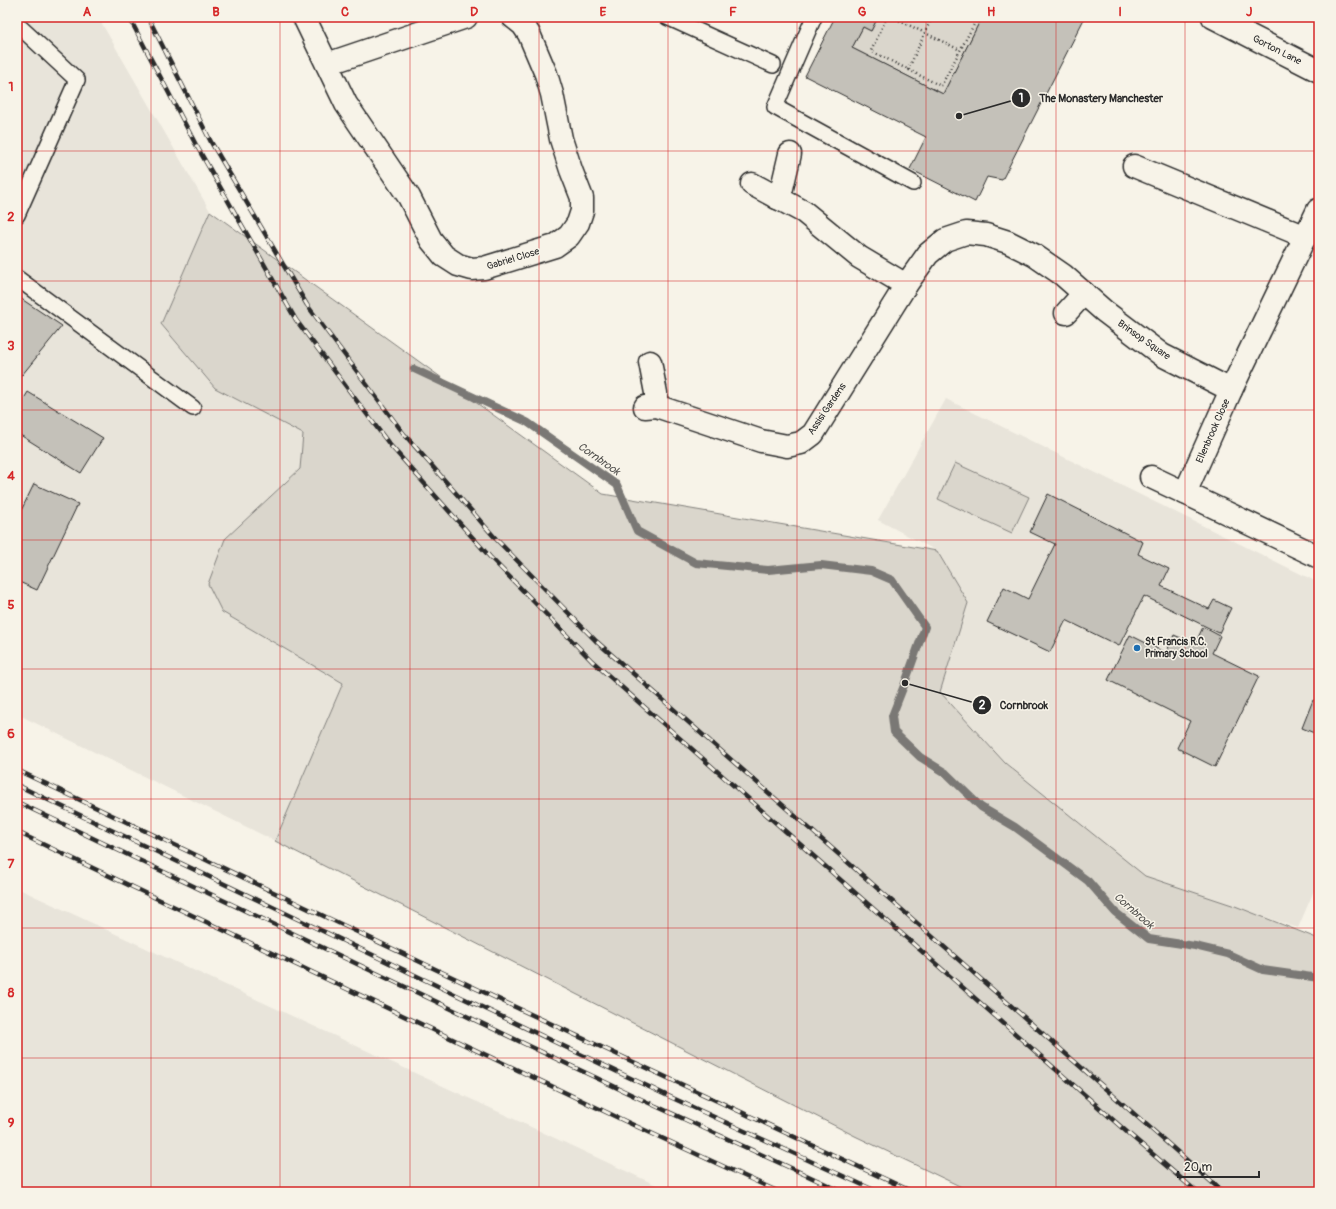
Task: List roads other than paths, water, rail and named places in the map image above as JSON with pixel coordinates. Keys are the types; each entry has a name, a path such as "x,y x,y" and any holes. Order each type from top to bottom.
{"street":[{"name":"Gabriel Close","path":"304,17 346,104 409,197 431,240 444,256 458,265 472,269 484,268 555,246 569,236 578,223 582,211 582,198 561,139 552,94 546,74 529,34 523,24 513,17"},
{"path":"327,64 466,17"},
{"name":"Gorton Lane","path":"1213,17 1319,71"},
{"path":"777,198 782,188 790,154"},
{"path":"1134,166 1306,237"},
{"path":"752,184 804,212 859,257 906,285"},
{"name":"Ellenbrook Close","path":"1185,493 1231,390 1318,210"},
{"name":"Assisi Gardens","path":"650,362 656,393 650,406 761,441 787,446 801,443 813,434 906,285 928,254 945,240 966,233 986,235 1008,242"},
{"name":"Brinsop Square","path":"1008,242 1034,255 1058,271 1104,311 1162,355 1231,390"},
{"path":"1066,313 1084,293"},
{"path":"1151,477 1319,557"}],"lane":[{"path":"667,17 773,65"},
{"path":"814,17 775,108 913,183"},
{"path":"17,216 77,80 21,28"},
{"path":"17,278 193,408"}],"waterway":[{"name":"Cornbrook","path":"414,369 527,422 617,485 637,531 696,563 768,570 821,565 871,571 892,580 925,627 892,716 894,732 920,757 946,773 981,807 1015,827 1088,881 1115,912 1149,939 1195,946 1228,954 1263,970 1319,978"}],"railway":[{"path":"129,17 195,143 296,320 390,445 490,557 592,661 1197,1192"},
{"path":"148,17 211,142 307,305 404,434 497,540 596,641 1223,1192"},
{"path":"17,770 513,1006 913,1192"},
{"path":"17,785 666,1095 878,1192"},
{"path":"17,802 647,1102 843,1192"},
{"path":"17,832 627,1122 779,1192"}],"place":[{"name":"The Monastery Manchester","path":"959,116"},
{"name":"St Francis R.C. Primary School","path":"1137,648"},
{"name":"Cornbrook","path":"905,683"}]}
